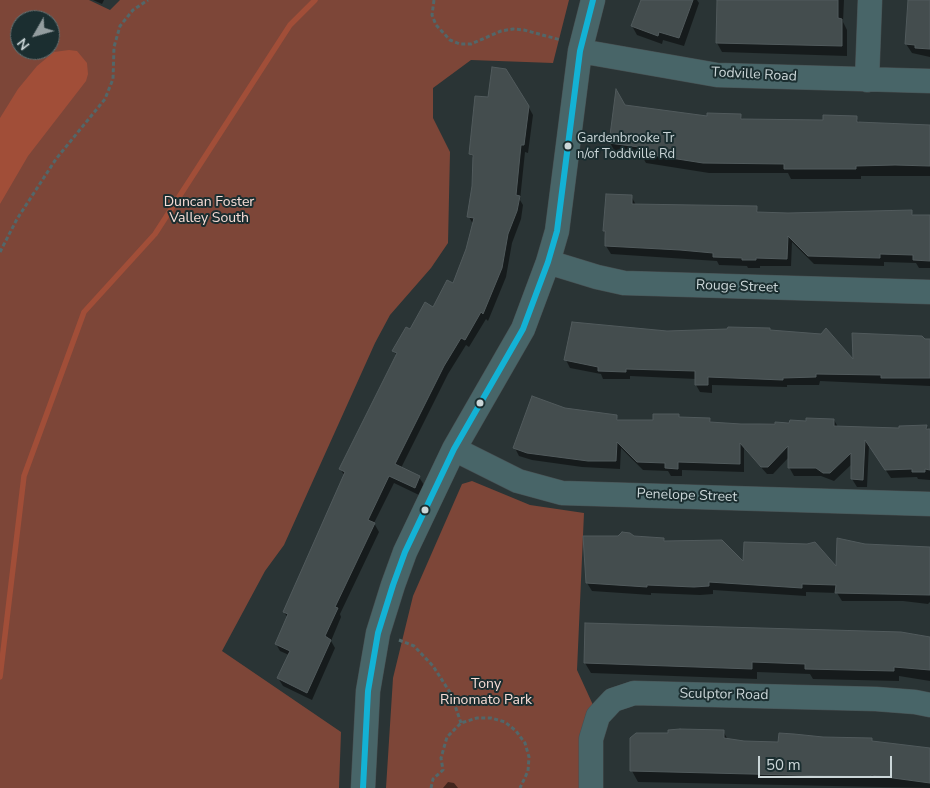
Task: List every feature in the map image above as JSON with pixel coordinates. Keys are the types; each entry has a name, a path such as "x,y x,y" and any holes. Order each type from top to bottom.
{"street":[{"path":"363,788 368,690 378,633 406,552 454,449 523,329 548,262 556,231 570,45 593,0"},
{"path":"867,80 870,0"},
{"name":"Todville Road","path":"570,45 717,75 930,81"},
{"name":"Rouge Street","path":"548,262 624,283 930,292"},
{"name":"Penelope Street","path":"454,449 518,481 562,493 930,504"},
{"name":"Sculptor Road","path":"591,788 591,740 598,716 613,700 634,693 876,698 915,702 930,706"}],"path":[{"path":"0,252 17,219 56,159 105,99 112,79 114,47 120,26 133,10 148,0"},
{"path":"434,0 432,15 436,25 450,40 460,44 471,44 501,31 513,29 524,30 570,45"},
{"path":"399,640 414,646 433,666 451,694 461,723"},
{"path":"430,788 433,779 443,770 441,758 447,737 461,723 477,718 491,718 505,722 516,731 525,743 528,771 523,787"}],"green space":[{"name":"Duncan Foster Valley South","path":"0,0 89,0 110,10 120,0 569,0 553,63 471,60 433,88 433,118 450,152 448,243 431,268 390,315 375,343 284,545 265,571 222,651 341,732 339,788 0,788"},
{"name":"Tony Rinomato Park","path":"472,481 530,505 584,513 577,670 593,705 580,788 386,788 393,678 413,596 462,484"}],"shaded area":[{"path":"60,51 77,51 87,63 88,74 86,81 28,156 0,204 0,118 18,89 37,66 44,60 60,60"}],"building":[{"path":"641,0 693,0 679,38 659,32 658,36 631,26"},
{"path":"717,0 838,0 838,18 842,19 842,46 716,43"},
{"path":"908,0 930,0 930,49 915,48 915,45 905,44"},
{"path":"492,67 506,69 529,106 524,145 521,145 516,195 520,196 517,211 508,234 502,268 483,314 481,312 465,340 461,338 444,366 395,464 420,476 415,488 389,476 368,520 375,523 335,607 338,608 325,636 331,640 307,693 277,678 290,651 275,644 288,614 283,612 345,472 339,469 397,353 392,351 406,327 410,329 425,302 433,307 447,280 453,283 466,249 474,218 467,217 472,186 473,155 469,154 475,96 488,97"},
{"path":"616,89 625,105 707,116 707,113 741,114 741,119 823,120 823,115 857,116 857,122 930,125 930,166 895,165 856,166 856,169 784,169 784,164 703,163 639,153 639,147 609,143"},
{"path":"606,194 632,195 632,204 757,206 757,212 912,210 912,215 930,215 930,261 913,260 913,255 880,254 880,258 808,256 788,236 787,259 756,258 756,260 742,260 742,258 713,257 713,253 605,246 605,231 603,231"},
{"path":"572,322 667,331 727,329 728,327 770,328 770,330 821,334 826,328 853,359 852,333 922,336 925,339 930,339 930,378 881,378 881,375 816,374 816,377 783,378 783,380 708,377 708,385 695,385 695,371 626,369 626,372 598,371 598,367 564,360"},
{"path":"532,396 565,408 617,415 617,420 653,420 653,414 679,414 679,417 710,418 710,422 741,424 789,423 790,420 806,421 806,418 834,419 834,426 899,428 899,426 927,425 926,429 930,429 930,470 925,469 925,472 912,472 912,469 885,470 865,440 863,480 851,479 851,453 830,473 823,473 816,468 788,468 788,446 768,467 761,467 740,443 740,464 678,462 678,469 665,468 665,463 637,462 617,442 616,461 588,461 527,453 513,448"},
{"path":"622,532 630,533 634,536 664,538 664,541 722,540 743,561 744,542 807,544 815,542 836,566 837,538 865,544 930,547 930,595 835,593 836,585 802,584 802,588 709,582 709,586 647,585 647,587 586,583 583,536 618,536"},
{"path":"585,623 901,632 930,637 930,670 894,667 894,671 805,669 805,664 752,662 752,669 584,663"},
{"path":"668,730 724,730 724,738 744,741 778,742 779,733 823,737 872,738 872,741 930,748 930,783 871,775 871,777 630,771 630,738 636,733 668,733"}],"waterway":[{"path":"0,677 24,476 84,312 155,234 290,25 315,0"}],"transit line":[{"path":"363,788 368,691 378,633 393,585 405,552 454,449 523,329 548,262 557,231 580,51 593,0"}],"place":[{"name":"Gardenbrooke Tr n/of Toddville Rd","path":"568,146"}]}
